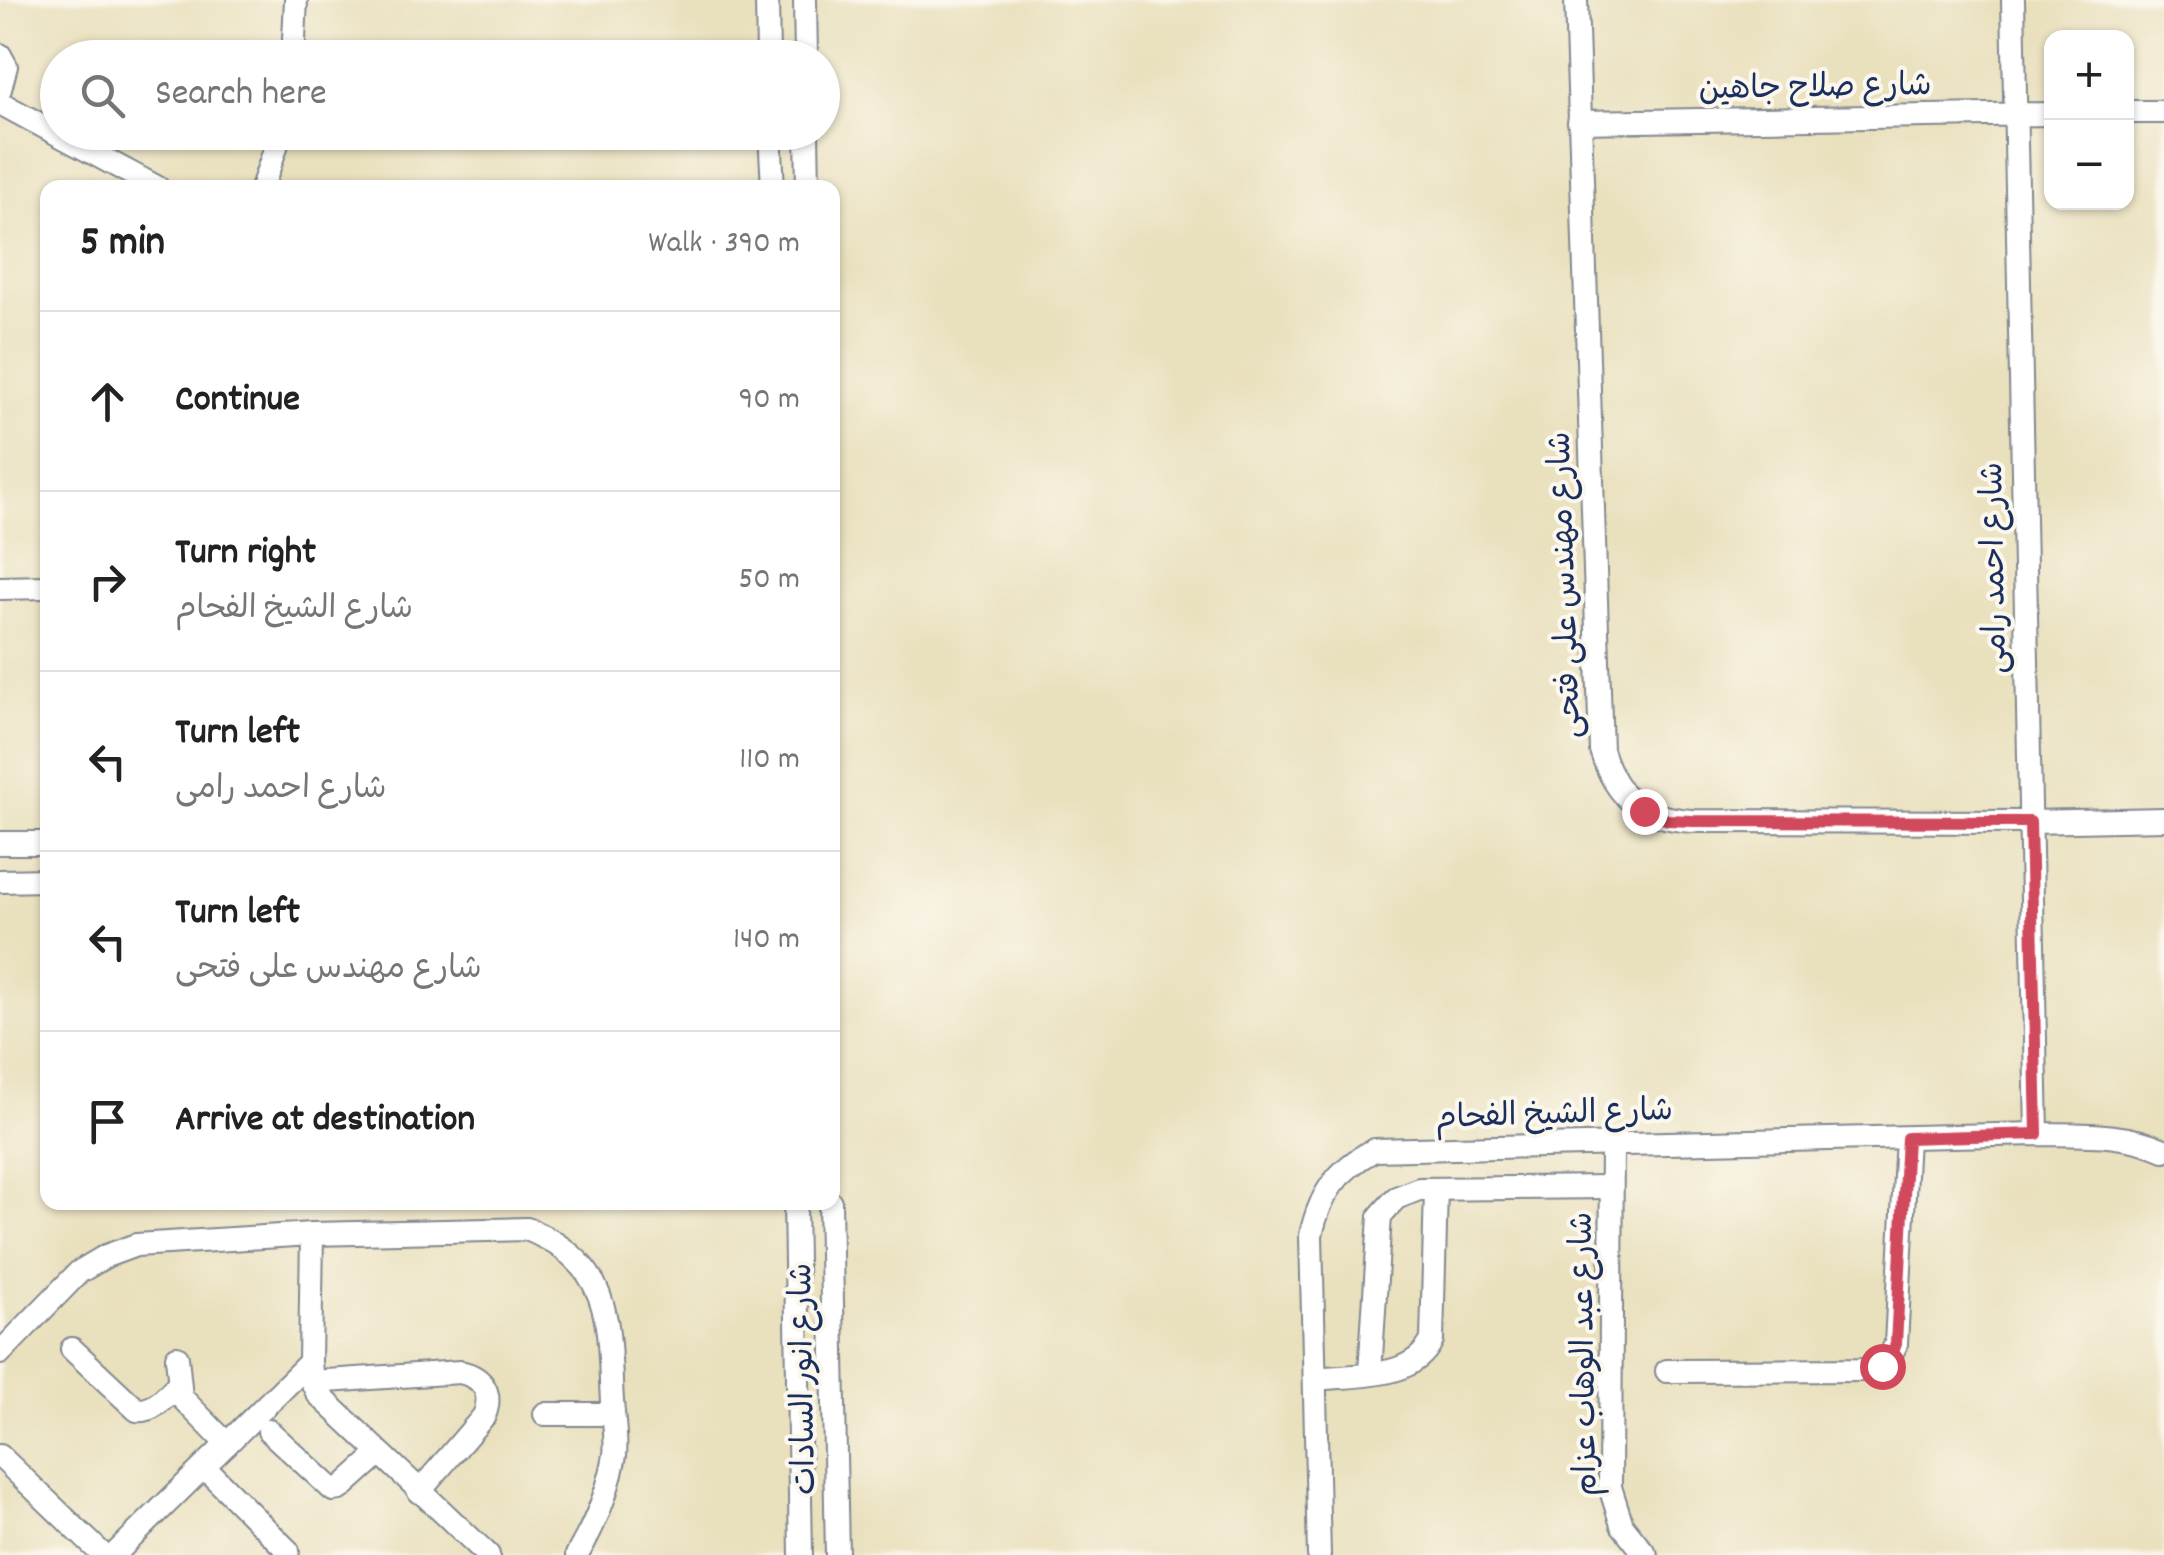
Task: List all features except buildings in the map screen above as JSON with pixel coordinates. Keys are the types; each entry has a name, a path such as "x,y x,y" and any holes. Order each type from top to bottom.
{"street":[{"path":"295,40 296,0"},
{"path":"767,0 768,40"},
{"path":"804,0 805,40"},
{"name":"شارع مهندس على فتحى","path":"1576,0 1601,750 1608,774 1623,795 1644,811 1668,820 2164,819"},
{"name":"شارع احمد رامى","path":"2013,0 2037,1134"},
{"path":"0,55 6,66 1,101 40,123"},
{"path":"2134,112 2164,112"},
{"name":"شارع صلاح جاهين","path":"1579,122 2044,114"},
{"path":"89,150 144,180"},
{"path":"265,180 275,150"},
{"path":"771,150 773,180"},
{"path":"807,150 808,180"},
{"path":"0,588 40,587"},
{"path":"0,844 40,842"},
{"path":"0,881 40,880"},
{"name":"شارع الشيخ الفحام","path":"1319,1555 1312,1235 1317,1208 1330,1183 1350,1164 1374,1150 2037,1134 2110,1136 2164,1150"},
{"path":"1667,1371 1873,1370 1888,1360 1896,1344 1907,1138"},
{"name":"شارع عبد الوهاب عزام","path":"1612,1142 1610,1487 1622,1524 1646,1555"},
{"path":"1370,1373 1380,1216 1396,1198 1407,1192 1436,1189 1612,1187"},
{"path":"1315,1379 1406,1369 1426,1352 1432,1340 1436,1189"},
{"name":"شارع انور السادات","path":"795,1210 801,1555"},
{"name":"شارع انور السادات","path":"830,1210 837,1555"},
{"path":"0,1352 79,1272 136,1245 312,1234 527,1229 571,1254 600,1296 606,1320 616,1450 606,1492 577,1555"},
{"path":"312,1234 311,1372 329,1406 488,1555"},
{"path":"72,1350 137,1410 146,1411 154,1406 178,1384"},
{"path":"177,1357 178,1384 185,1404 227,1444"},
{"path":"114,1555 227,1444 311,1372 460,1372 472,1374 482,1382 488,1393 484,1416 419,1492"},
{"path":"545,1414 613,1414"},
{"path":"269,1431 333,1490 340,1489 379,1454"},
{"path":"0,1456 103,1555"},
{"path":"204,1467 288,1551"}],"route":[{"path":"1644,811 1668,820 1693,821 2030,822 2037,1134 1907,1138 1896,1344 1882,1366"}]}
